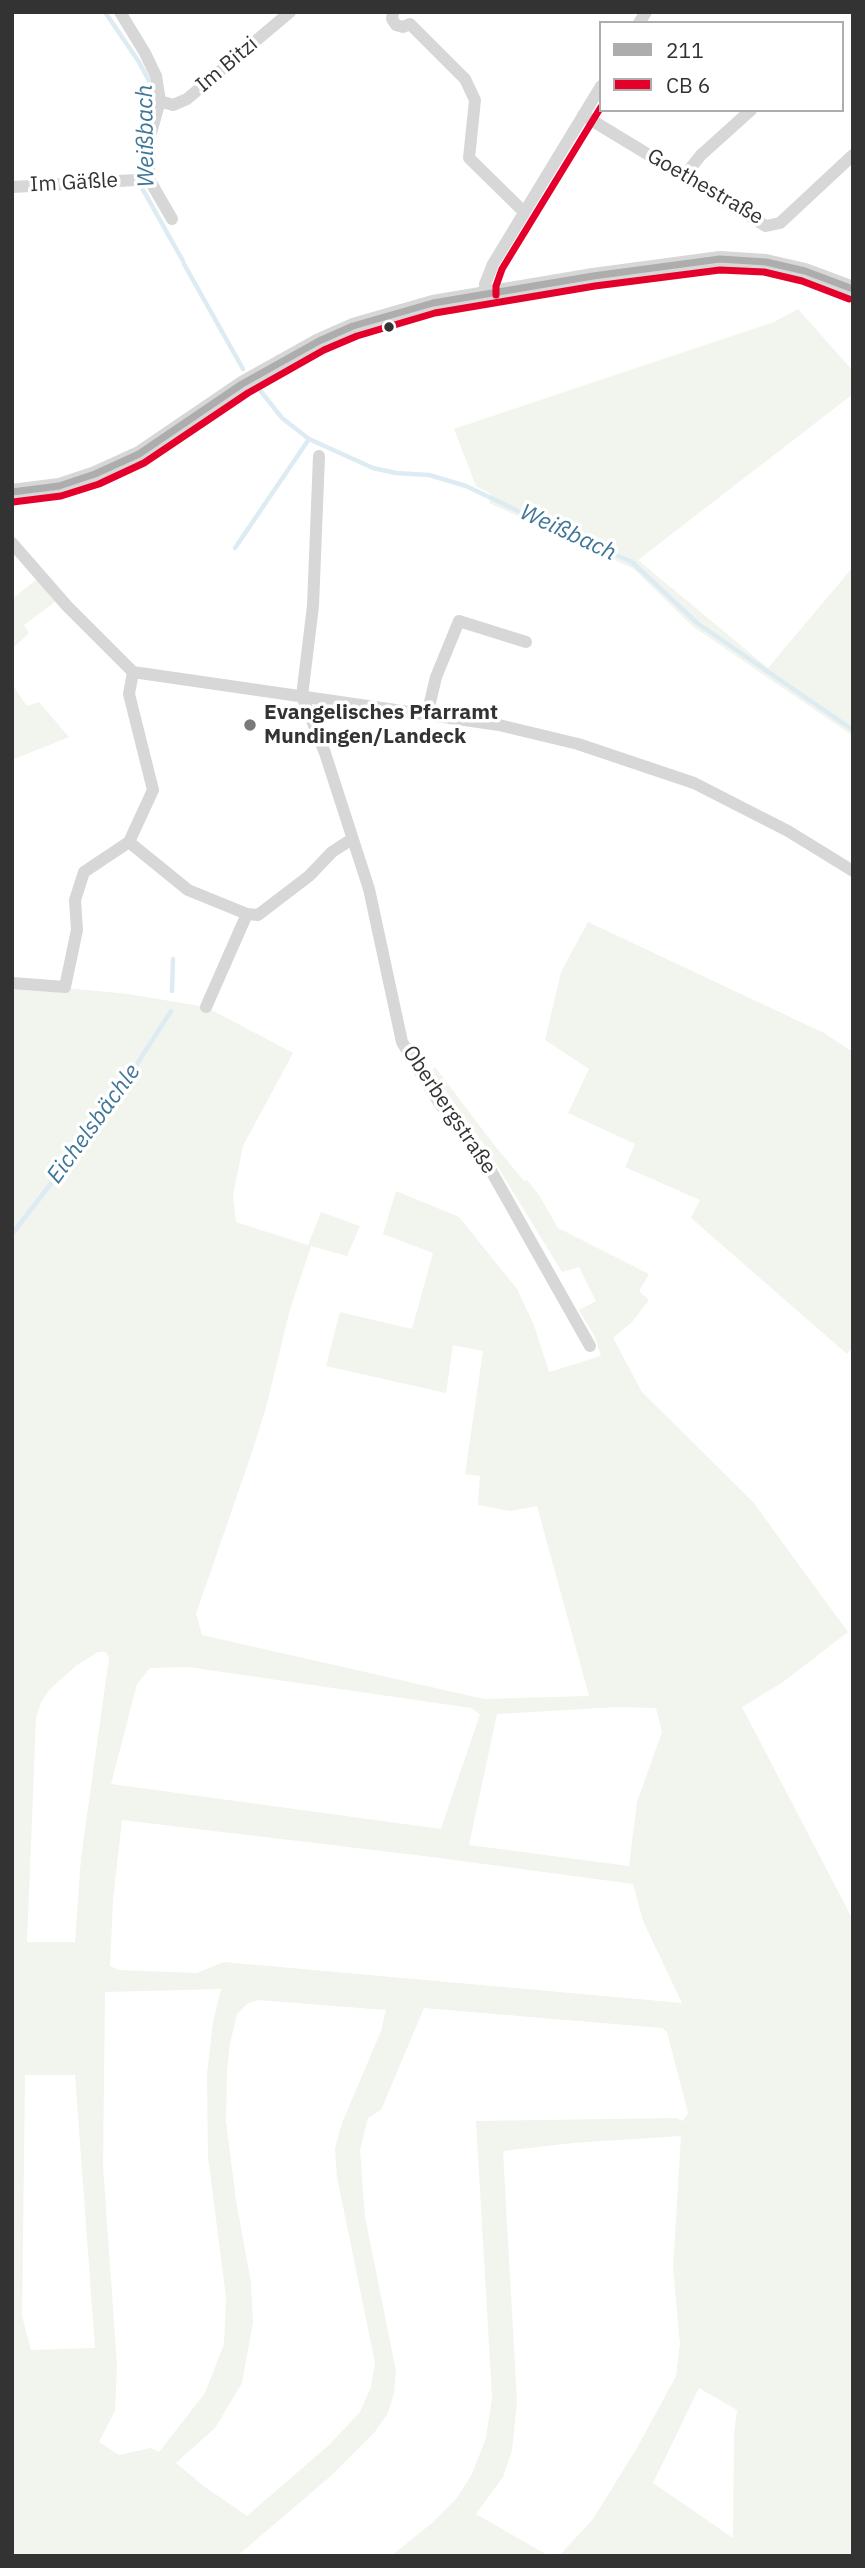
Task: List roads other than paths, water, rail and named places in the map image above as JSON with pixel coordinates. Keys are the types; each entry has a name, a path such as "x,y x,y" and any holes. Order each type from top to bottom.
{"street":[{"path":"120,12 156,76 160,101 150,136 149,179 172,219"},
{"name":"Im Bitzi","path":"160,101 173,106 187,99 290,12"},
{"path":"393,12 392,19 397,26 403,27 411,18 465,79 475,100 469,158 524,212"},
{"path":"485,295 485,284 493,264 599,89"},
{"path":"684,176 701,155 749,112"},
{"name":"Goethestraße","path":"583,115 766,226 780,223 853,155"},
{"name":"Im Gäßle","path":"12,187 136,180"},
{"path":"12,492 59,486 95,474 139,454 259,373 353,326 433,303 593,276 720,259 766,262 805,271 853,289"},
{"path":"302,696 313,606 319,456"},
{"path":"12,543 133,673 499,725 578,744 694,783 788,831 853,871"},
{"path":"427,715 436,677 459,621 526,642"},
{"path":"12,983 65,987 77,930 75,900 84,872 129,842 153,790 130,694 133,673"},
{"name":"Oberbergstraße","path":"302,696 325,753 369,889 402,1042 440,1104 485,1160 590,1346"},
{"path":"129,842 188,890 247,914 258,915 309,876 332,852 352,839"},
{"path":"206,1007 247,914"}],"waterway":[{"name":"Weißbach","path":"105,12 149,81 150,98 140,170 142,188 183,261"},
{"name":"Weißbach","path":"184,264 243,369"},
{"name":"Weißbach","path":"259,389 282,418 309,439 373,468 396,473 429,475 466,486 632,562 697,623 853,730"},
{"name":"Eichelsbächle","path":"235,548 309,439"},
{"name":"Eichelsbächle","path":"172,991 173,959"},
{"name":"Eichelsbächle","path":"12,1234 107,1111 171,1011"}],"place":[{"name":"Evangelisches Pfarramt Mundingen/Landeck","path":"250,725"}]}
